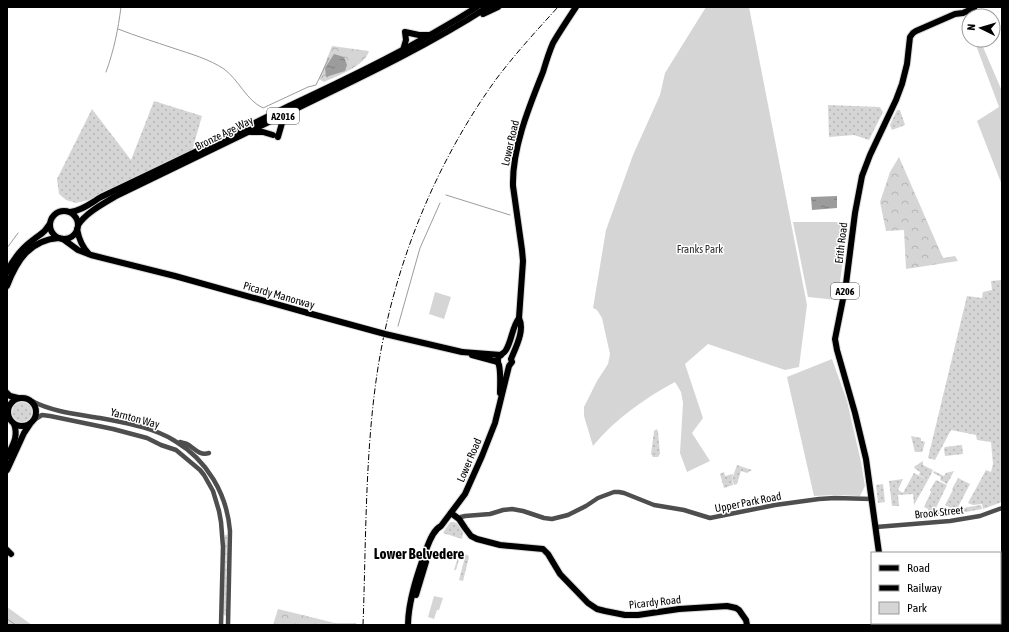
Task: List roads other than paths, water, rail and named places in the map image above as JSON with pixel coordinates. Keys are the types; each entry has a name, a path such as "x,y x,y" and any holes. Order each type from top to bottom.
{"main road":[{"name":"Bronze Age Way","path":"70,212 83,208 101,197 344,80 403,50 477,7"},
{"name":"Bronze Age Way","path":"78,227 82,219 88,214 116,196 406,55 466,22 488,7"},
{"path":"466,22 498,7"},
{"name":"Lower Road","path":"443,524 465,494 482,456 495,423 509,366 512,362 511,359 521,330 521,322 519,318 523,261 512,176 514,160 525,120 552,45 576,7"},
{"name":"A206","path":"955,14 964,7"},
{"name":"A206","path":"955,14 963,13 975,7"},
{"name":"Erith Road","path":"879,552 861,433 838,357 835,339 846,284 855,213 861,181 870,154 902,84 907,64 910,37 916,31 955,14"},
{"path":"403,50 406,40 405,32 419,35 430,35"},
{"path":"250,132 263,132 276,136 282,123 292,111"},
{"path":"7,272 11,263 20,251 34,238 46,231 51,219 57,212 65,210 76,216 81,245 90,256"},
{"path":"49,225 54,236 61,239"},
{"path":"7,286 21,258 28,251 39,243 53,239 71,237 75,234 78,227"},
{"name":"Picardy Manorway","path":"61,239 90,256 167,274 385,334 462,352 498,364"},
{"name":"Lower Road","path":"500,401 499,357 510,344 516,322 519,318"},
{"name":"Picardy Manorway","path":"462,352 502,354"},
{"path":"502,354 508,354 511,359"},
{"path":"498,364 504,368 509,366"},
{"path":"7,394 32,401 37,410 36,415 24,433 8,469"},
{"path":"7,457 15,438 16,429 9,418 8,410 11,403 18,398"},
{"path":"14,424 22,426 32,422"},
{"name":"Picardy Road","path":"451,513 460,519 470,536 477,539 510,546 542,549 548,554 560,574 588,603 597,609 625,615 638,615 686,609 731,606 739,610 746,620 747,625"},
{"path":"408,625 410,602 423,557 432,536 443,524"},
{"path":"412,625 414,602 426,562 432,545 443,524"}],"street":[{"name":"Yarnton Way","path":"32,401 50,409 146,428 175,440 190,451 209,472 222,496 228,516 230,531 228,625"},
{"name":"Yarnton Way","path":"32,422 42,415 50,416 148,438 161,445 176,450 200,470 213,491 222,522 223,547 221,625"},
{"path":"175,440 187,445 199,453 209,453"},
{"name":"Upper Park Road","path":"460,519 461,517 465,516 490,514 512,509 552,519 568,515 598,498 614,492 624,493 654,505 684,510 710,518 774,505 812,500 835,498 872,499"},
{"name":"Brook Street","path":"876,527 950,521 980,516 1002,508"}],"water":[{"path":"334,54 344,57 347,65 345,71 326,77 325,68"},
{"path":"837,196 837,208 812,210 811,197"}],"waterway":[{"path":"106,72 119,24 121,7"},
{"path":"118,29 200,57 218,65 234,79 252,100 263,108 308,87 316,85 329,58"},
{"path":"446,195 510,215"},
{"path":"398,326 420,248 440,203"},
{"path":"7,248 18,233"},
{"path":"7,619 16,625"}],"railway":[{"path":"363,625 366,503 372,411 383,341 392,300 404,261 418,222 435,184 453,147 474,112 504,69 558,7"}],"district":[{"name":"Lower Belvedere","path":"419,554"}],"park label":[{"name":"Franks Park","path":"700,249"}]}
